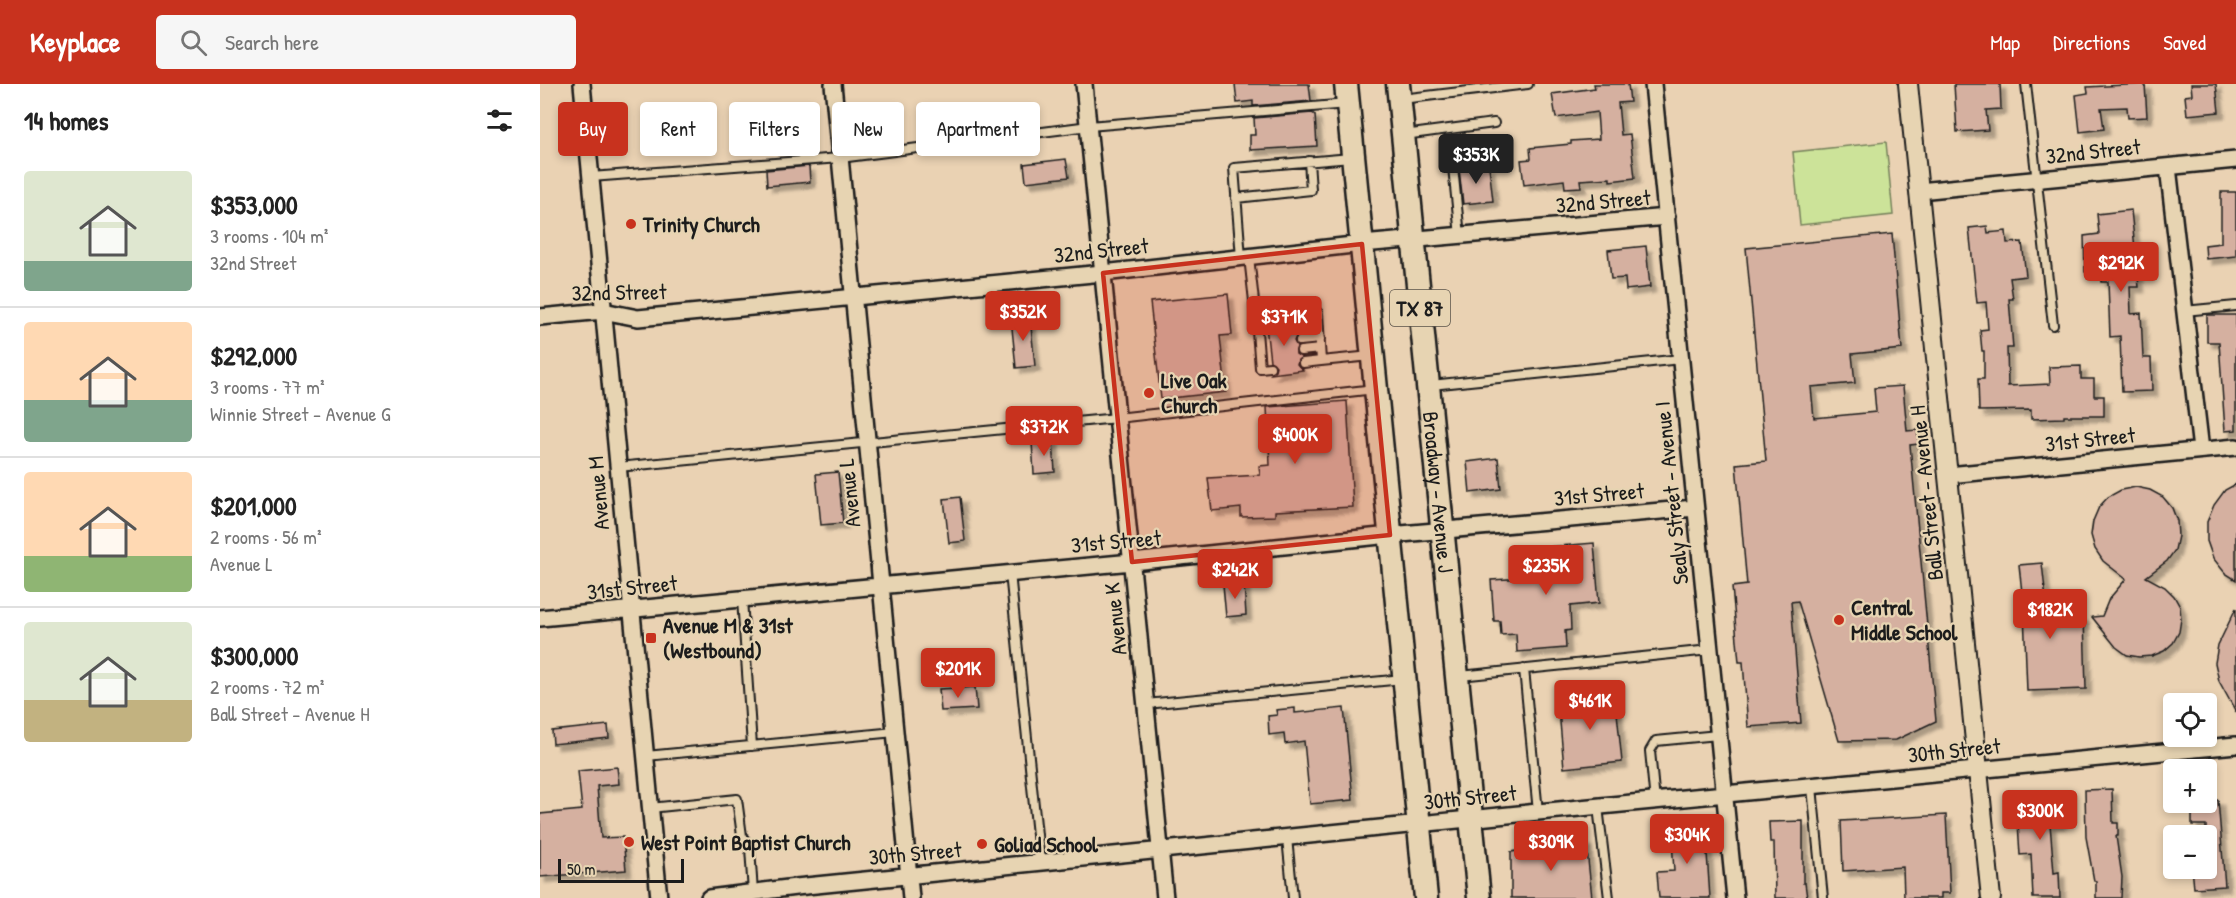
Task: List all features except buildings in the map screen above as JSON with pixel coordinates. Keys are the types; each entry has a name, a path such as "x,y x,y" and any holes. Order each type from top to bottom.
{"main road":[{"name":"Broadway - Avenue J","path":"1398,91 1479,898"},
{"name":"TX 87","path":"1347,94 1426,898"}],"street":[{"name":"Avenue M","path":"582,84 659,898"},
{"name":"Avenue L","path":"833,84 911,898"},
{"name":"Avenue K","path":"1084,84 1165,898"},
{"name":"Sealy Street - Avenue I","path":"1653,84 1735,898"},
{"name":"Ball Street - Avenue H","path":"1908,84 1991,898"},
{"name":"32nd Street","path":"1919,191 2236,160"},
{"path":"2168,166 2201,450"},
{"name":"32nd Street","path":"540,317 603,311 638,318 1103,273 1362,244 1667,218"},
{"name":"31st Street","path":"1948,475 2236,447"},
{"name":"31st Street","path":"540,618 1390,535 1695,508"},
{"name":"30th Street","path":"709,898 1538,812 2236,745"}],"lane":[{"path":"1398,91 1528,84"},
{"path":"2026,84 2053,325"},
{"path":"591,177 840,158 1347,94"},
{"path":"1402,135 1494,123"},
{"path":"1460,236 1452,157 1482,154"},
{"path":"1270,367 1260,368 1256,319 1236,198 1234,168 1353,158"},
{"path":"1236,198 1311,190 1309,161"},
{"path":"2184,311 2236,306"},
{"path":"1256,319 1318,313 1322,361"},
{"path":"1300,341 1320,339"},
{"path":"1258,345 1268,344"},
{"path":"1301,351 1320,349"},
{"path":"1259,356 1269,354"},
{"path":"1303,363 1373,356"},
{"path":"1427,385 1680,358"},
{"path":"618,467 1118,418 1376,389"},
{"path":"1010,573 1040,864"},
{"path":"741,599 752,746"},
{"path":"1456,676 1710,650"},
{"path":"1524,669 1538,812"},
{"path":"1146,704 1404,679"},
{"path":"645,756 895,732"},
{"path":"1656,802 1650,751 1656,741 1718,735"},
{"path":"1812,787 1823,898"},
{"path":"650,808 737,799 742,837 750,848 753,893"},
{"path":"1598,807 1609,898"},
{"path":"1287,838 1293,898"}],"highlighted area":[{"path":"1362,244 1390,535 1132,562 1103,273"}],"green space":[{"path":"1886,142 1893,215 1800,225 1793,152"}],"place":[{"name":"Trinity Church","path":"631,224"},
{"name":"Live Oak Church","path":"1149,393"},
{"name":"Central Middle School","path":"1839,620"},
{"name":"Avenue M & 31st (Westbound)","path":"651,638"},
{"name":"West Point Baptist Church","path":"629,842"},
{"name":"Goliad School","path":"982,844"}]}
